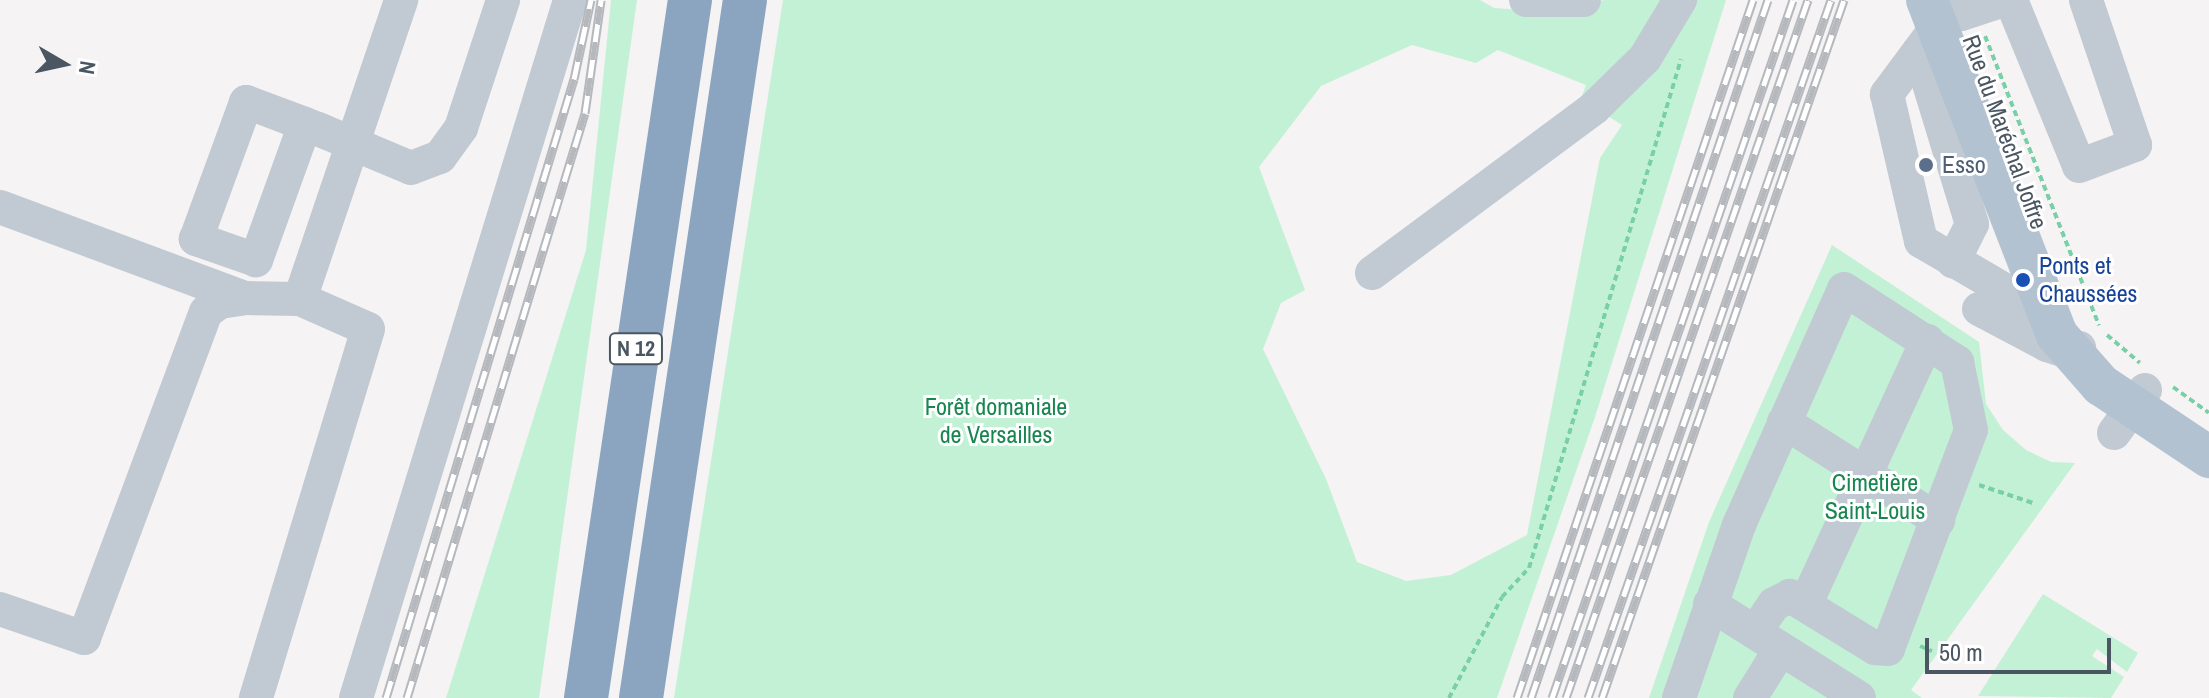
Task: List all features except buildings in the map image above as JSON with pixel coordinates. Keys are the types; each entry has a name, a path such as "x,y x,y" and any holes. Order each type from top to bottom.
{"highway":[{"path":"664,0 687,20"},
{"name":"N 12","path":"641,698 745,0"},
{"name":"N 12","path":"586,698 687,20"}],"main road":[{"name":"Rue du Maréchal Joffre","path":"1951,17 2049,316 2079,348 2142,397 2209,457"},
{"name":"Rue du Maréchal Joffre","path":"1951,17 2072,312 2079,348"},
{"name":"Rue du Maréchal Joffre","path":"2142,397 2209,437"}],"street":[{"path":"300,299 401,0"},
{"path":"305,124 411,168 440,157 461,128 503,0"},
{"path":"356,698 570,0"},
{"path":"1526,0 1584,0"},
{"path":"1372,273 1594,108 1645,58 1680,0"},
{"path":"2011,0 2079,166 2135,145 2086,0"},
{"path":"1951,17 1972,224 1953,262"},
{"path":"1951,17 1887,94 1921,241 2049,316"},
{"path":"0,207 245,298"},
{"path":"1679,698 1710,604 1784,422 1844,289 1957,362 1970,422 1954,477 1888,649 1875,648 1806,603 1782,599 1750,698"},
{"path":"0,609 84,638 206,312 220,302 245,298 300,299 368,329 256,698"},
{"path":"1979,309 2022,334 2079,348"},
{"path":"1806,603 1927,341"},
{"path":"1784,422 1938,520"},
{"path":"1710,604 1859,698"}],"path":[{"name":"Rue du Maréchal Joffre","path":"1951,17 2088,309 2142,397 2209,413"},
{"path":"1449,698 1502,597 1529,568 1684,47"},
{"path":"1954,477 2033,503"}],"green space":[{"path":"611,0 637,0 539,698 446,698 586,250"},
{"name":"Forêt domaniale de Versailles","path":"783,0 1480,0 1494,8 1567,13 1604,0 1726,0 1594,420 1497,698 674,698","holes":["1412,45 1476,63 1498,50 1586,85 1581,99 1622,125 1600,158 1527,535 1451,575 1406,581 1357,562 1326,479 1263,349 1281,303 1305,290 1259,167 1321,86"]},
{"name":"Cimetière Saint-Louis","path":"1832,245 1979,342 1986,404 2003,430 2026,450 2051,462 2075,463 1911,690 1922,698 1649,698 1709,522"},
{"path":"2043,594 2138,653 2127,672 2097,649 2092,656 2124,677 2111,698 1978,696"}],"railway":[{"path":"386,698 574,79 591,0"},
{"path":"407,698 585,113 601,0"},
{"path":"1517,698 1753,0"},
{"path":"1531,698 1768,0"},
{"path":"1552,698 1793,0"},
{"path":"1566,698 1808,0"},
{"path":"1588,698 1831,0"},
{"path":"1602,698 1844,0"}],"place":[{"name":"Esso","path":"1926,165"},
{"name":"Ponts et Chaussées","path":"2023,280"}]}
